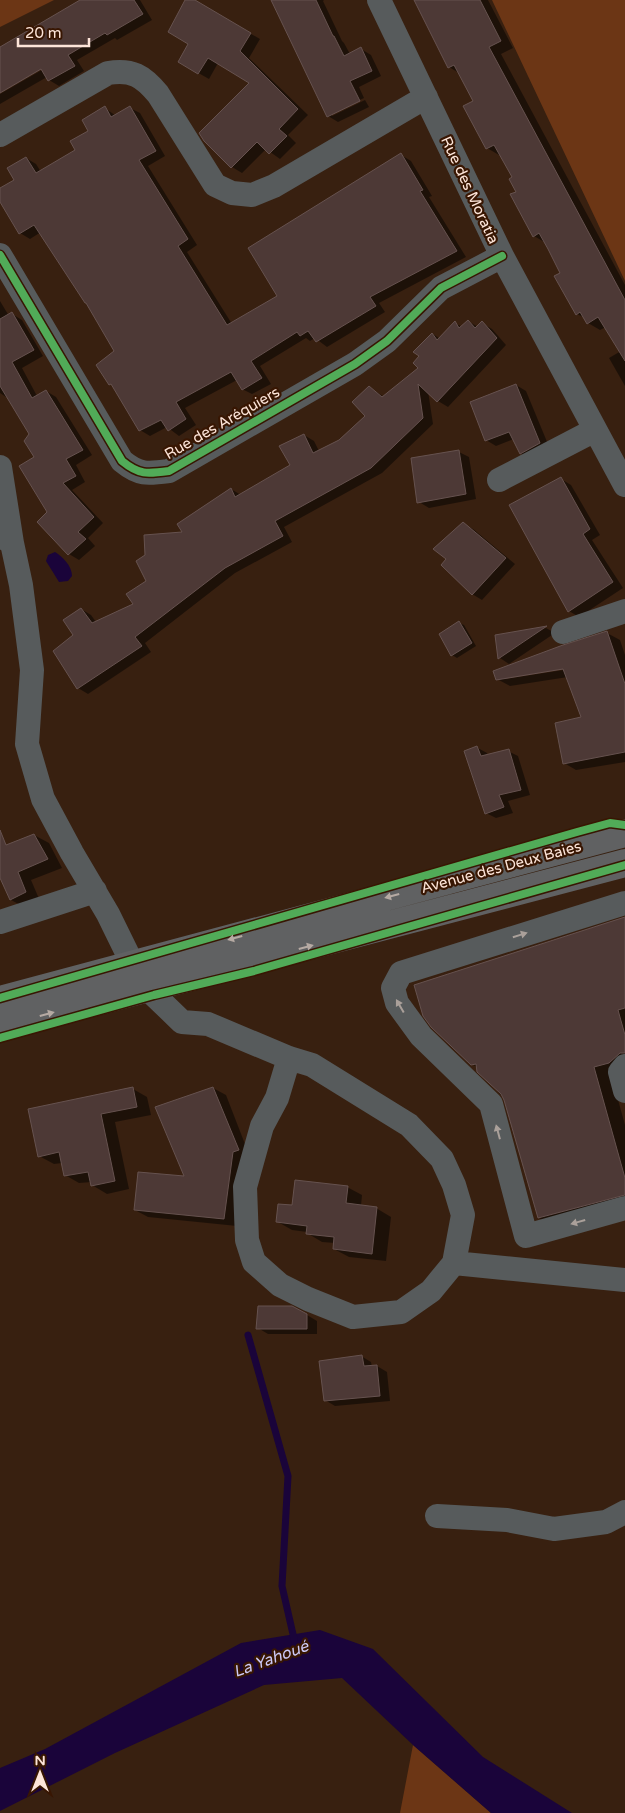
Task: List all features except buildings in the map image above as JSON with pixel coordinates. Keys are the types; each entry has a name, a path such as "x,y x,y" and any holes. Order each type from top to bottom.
{"main road":[{"name":"Avenue des Deux Baies","path":"0,1000 625,833"},
{"name":"Avenue des Deux Baies","path":"0,1027 625,863"}],"street":[{"name":"Rue des Moratia","path":"379,0 502,256 625,485"},
{"path":"0,135 108,72 123,71 138,75 158,94 214,185 232,193 252,195 274,186 426,97"},
{"name":"Rue des Aréquiers","path":"0,255 122,461 134,471 150,473 169,471 355,364 387,341 441,288 502,256"},
{"path":"499,480 595,430"},
{"path":"0,468 6,539 21,585 32,670 27,744 43,799 108,914 133,965"},
{"path":"563,632 625,611"},
{"path":"0,922 94,892"},
{"path":"625,903 401,973 393,988 397,1003 421,1036 491,1104 526,1236 625,1208"},
{"path":"150,988 154,995 182,1022 208,1024 289,1058 312,1065 409,1125 442,1159 454,1185 463,1215 454,1263 430,1291 401,1312 353,1317 308,1299 280,1285 254,1262 247,1240 245,1187 262,1126 277,1098 289,1058"},
{"path":"625,1066 620,1072 625,1091"},
{"path":"454,1263 625,1280"},
{"path":"437,1516 507,1520 554,1529 606,1522 625,1512"}],"shaded area":[{"path":"0,0 54,0 0,27"},
{"path":"492,0 625,0 625,281"},
{"path":"413,1745 491,1813 400,1813"}],"water":[{"path":"55,552 69,565 72,576 68,581 59,582 46,561 48,555"},
{"name":"La Yahoué","path":"320,1630 373,1649 483,1757 572,1813 491,1813 413,1745 342,1678 264,1685 115,1753 0,1811 0,1768 45,1749 241,1643"}],"waterway":[{"name":"La Yahoué","path":"248,1335 288,1476 282,1586 295,1643"}],"cycle path":[{"path":"0,255 122,461 133,469 149,473 169,471 355,364 387,341 441,288 502,256"},
{"path":"0,998 577,832 610,823 625,825"},
{"path":"0,1038 154,995 254,971 625,865"}]}
